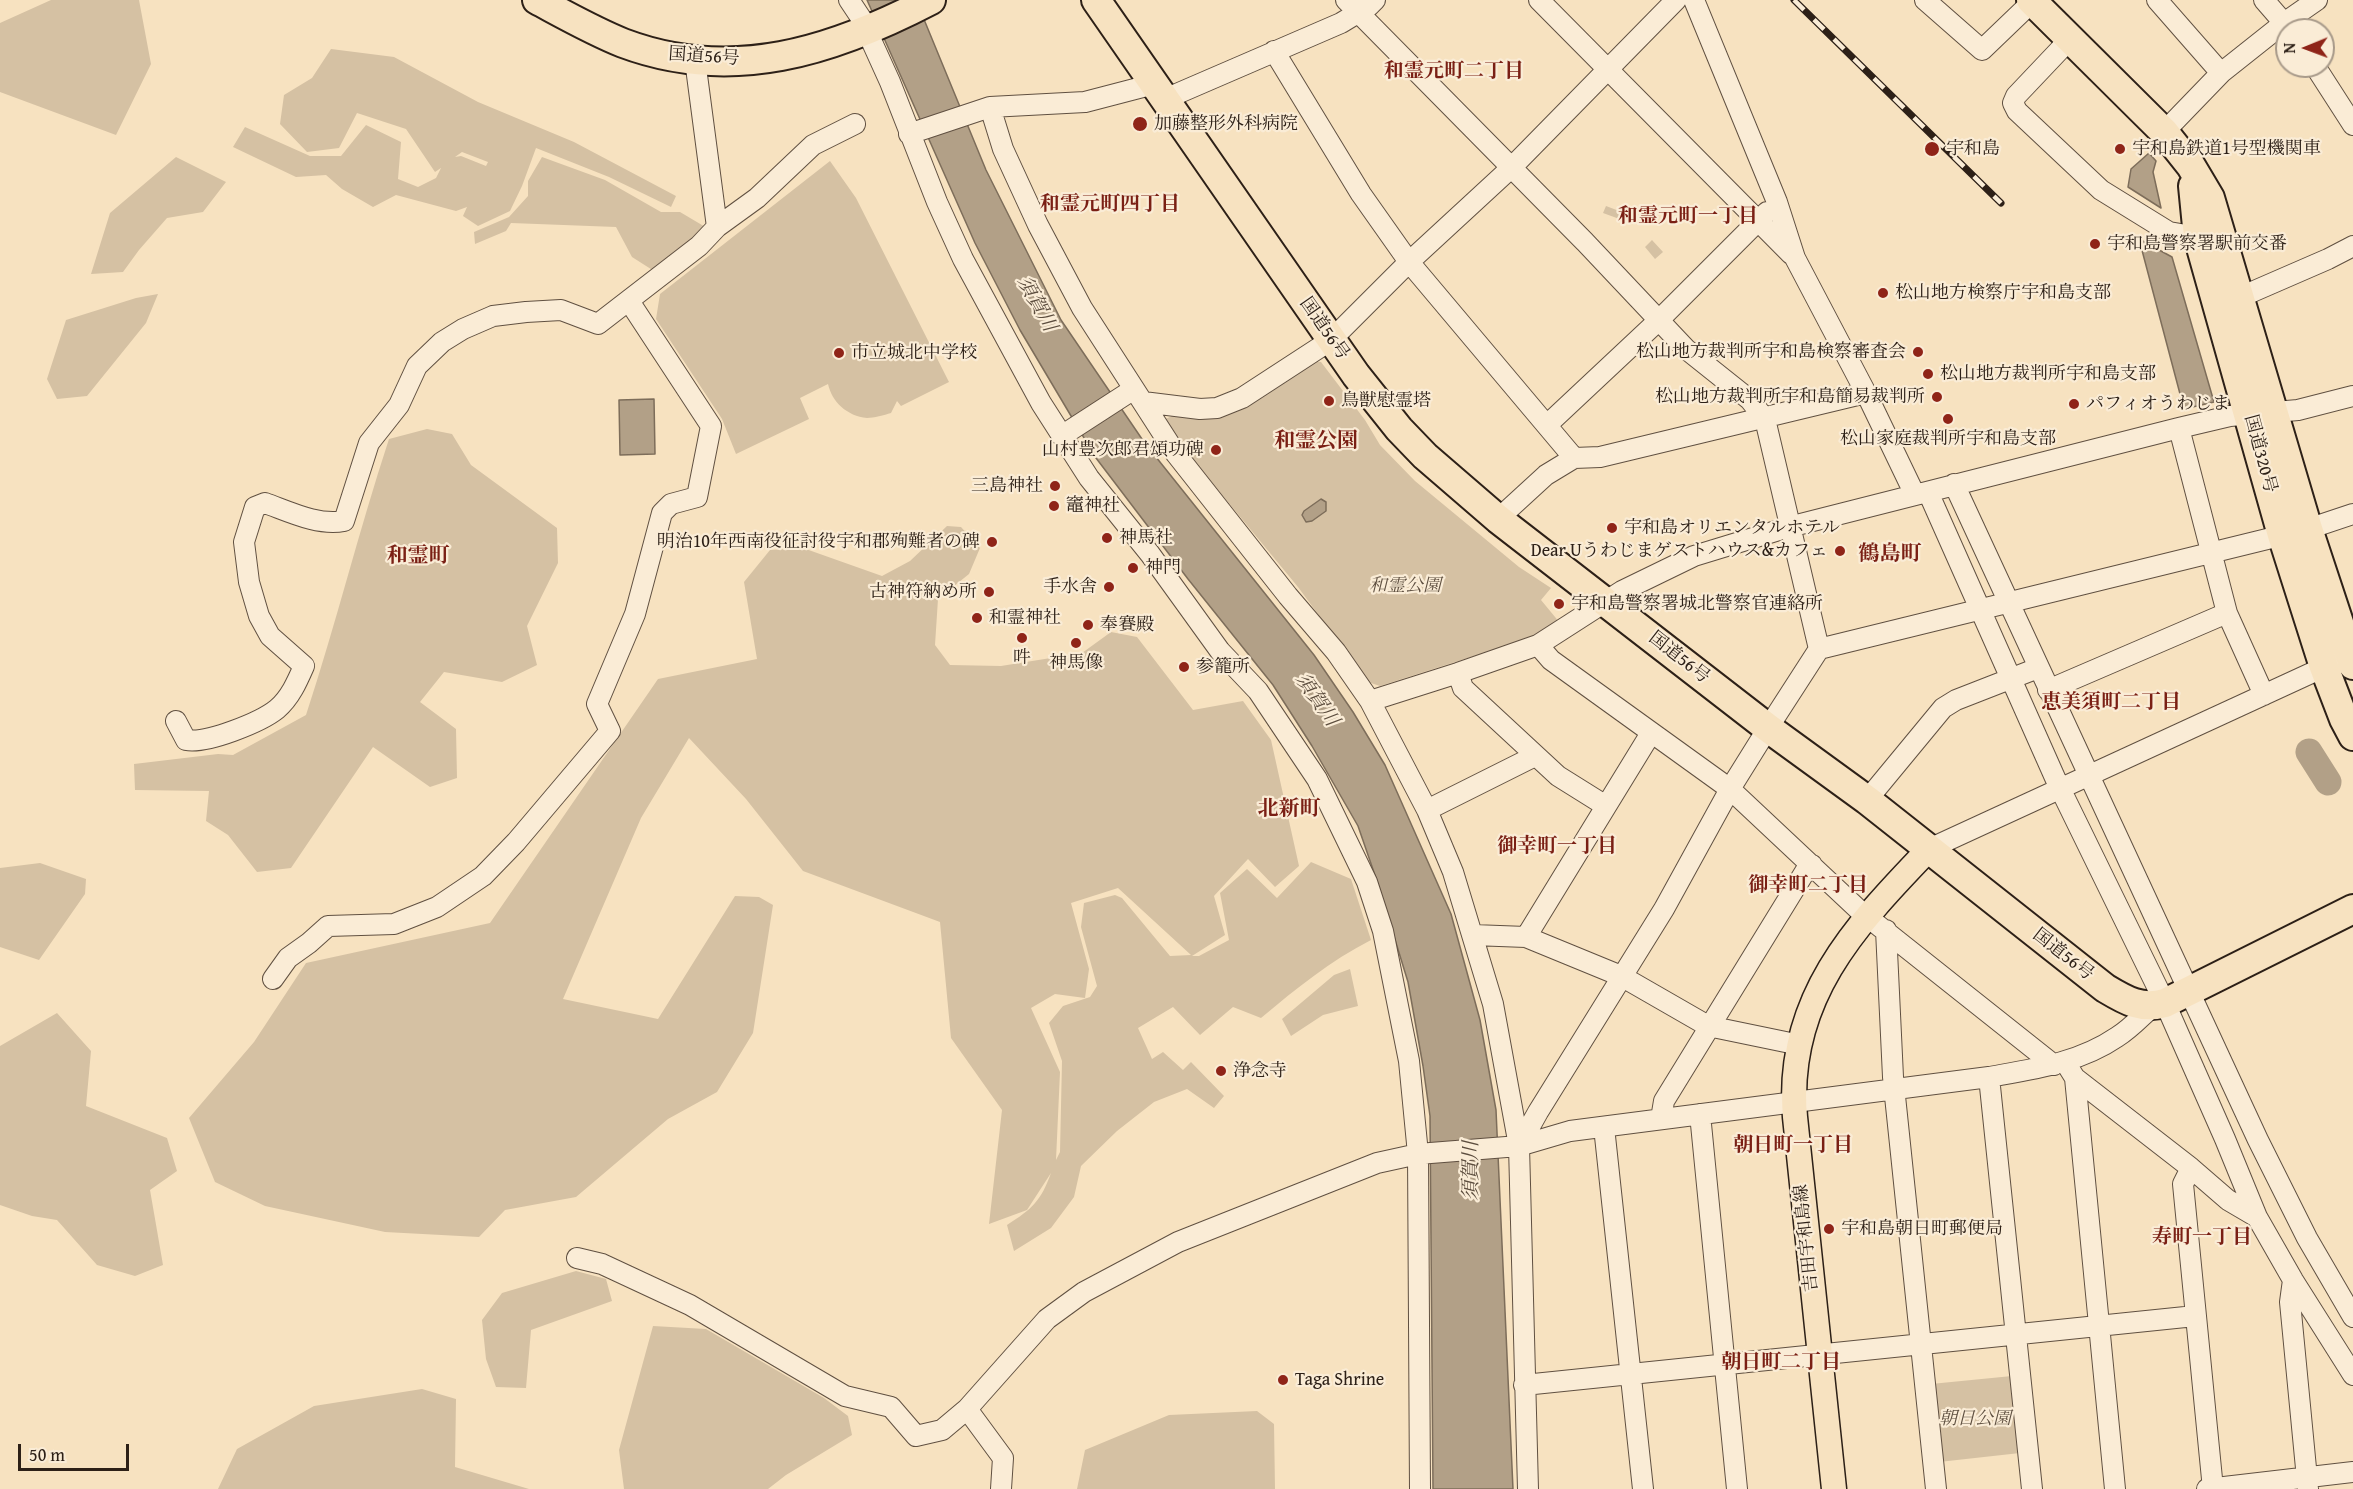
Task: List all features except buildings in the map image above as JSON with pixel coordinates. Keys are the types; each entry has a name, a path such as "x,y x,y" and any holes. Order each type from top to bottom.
{"highway":[{"name":"国道56号","path":"1096,0 1331,340 1399,429 1425,456 1498,519 1768,728 1867,800 2105,988 2130,1003 2158,1005"},
{"name":"国道56号","path":"555,4 623,43 695,60 742,61 809,51 872,29 929,1"},
{"name":"国道320号","path":"2031,1 2164,132 2191,166 2295,532 2342,663 2343,718 2353,736"},
{"path":"2158,1005 2353,909"}],"main road":[{"name":"吉田宇和島線","path":"1834,1489 1793,1101 1794,1079 1808,1016 1821,983 1841,950 1876,923 1929,849"}],"street":[{"path":"849,0 872,29 890,82 913,133 963,259 1041,403 1068,432 1089,478 1150,554 1220,651 1258,691 1317,779 1366,882 1383,931 1409,1061 1424,1154 1420,1489"},
{"path":"913,133 983,108 1085,102 1160,91 1274,51 1341,23 1352,6 1375,0"},
{"path":"1539,0 1776,236 1795,258"},
{"path":"1068,432 1134,396 1200,409 1217,408 1242,398 1331,340 1409,262 1512,167 1676,0"},
{"path":"1694,0 1777,202 1795,258 1921,493 1979,610 2158,1005 2225,1139 2257,1217 2293,1280 2353,1375"},
{"path":"1925,0 1982,50 2031,1"},
{"path":"2157,0 2221,73"},
{"path":"2264,0 2279,18"},
{"path":"2297,18 2318,0"},
{"path":"1352,6 1512,167 1686,349 1749,400 1765,419 1819,649"},
{"path":"2164,132 2221,73 2275,35"},
{"path":"2070,39 2016,96 2014,107 2101,190 2169,232 2210,236"},
{"path":"1274,51 1362,194 1409,262 1492,364 1574,458"},
{"path":"695,60 717,227"},
{"path":"2323,78 2353,125"},
{"path":"983,108 1038,225 1082,309 1134,396 1188,470 1288,596 1336,652 1370,701 1427,810 1453,872 1493,1004 1513,1147 1528,1489"},
{"path":"176,721 186,740 194,741 224,736 276,710 292,693 304,666 270,636 259,616 249,582 244,542 255,507 265,503 332,524 344,521 369,443 399,405 417,366 442,342 463,329 493,316 526,312 561,310 598,324 699,246 717,227 757,198 813,145 855,124"},
{"path":"1547,425 1659,320 1777,202"},
{"path":"2230,302 2353,246"},
{"path":"273,979 288,958 328,926 394,924 437,907 483,876 516,842 610,731 597,704 635,614 662,513 671,504 697,497 711,426 629,301"},
{"path":"1498,519 1546,475 1574,458 1600,457 1866,393"},
{"path":"1370,701 1458,674 1538,645 1606,601 1694,556 1954,484 2179,428 2230,416 2298,410 2353,396"},
{"path":"2179,428 2227,613 2264,695"},
{"path":"1954,484 2258,1140 2307,1238 2353,1317"},
{"path":"1513,1147 1664,909 1730,789 1819,649 2295,532 2353,514"},
{"path":"2048,690 2227,613"},
{"path":"1538,645 1551,660 1730,789 1876,923 2065,1068 2228,1200 2257,1217"},
{"path":"1929,849 2264,695 2342,663"},
{"path":"1867,800 1942,708 1956,700 2038,668"},
{"path":"1458,674 1463,688 1535,756 1558,776 1606,806"},
{"path":"1526,937 1651,733"},
{"path":"1427,810 1535,756"},
{"path":"1661,1119 1664,1101 1708,1026 1806,870 1812,865"},
{"path":"1876,923 1936,1489"},
{"path":"1473,935 1526,937 1621,976 1708,1026 1800,1045"},
{"path":"577,1258 602,1264 690,1305 845,1396 891,1407 916,1436 942,1430 967,1409 1047,1319 1084,1292 1178,1242 1377,1163 1424,1154 1513,1147 1553,1135 1661,1119 2065,1068 2116,1038 2158,1005"},
{"path":"2065,1068 2099,1326 2115,1489"},
{"path":"1989,1077 2032,1489"},
{"path":"1700,1114 1737,1489"},
{"path":"1604,1127 1643,1489"},
{"path":"2191,1168 2182,1184 2213,1489"},
{"path":"2293,1280 2290,1302 2308,1483"},
{"path":"1524,1385 2195,1316"},
{"path":"967,1409 1003,1458 1001,1489"},
{"path":"1408,1489 1413,1463 1420,1445"},
{"path":"2207,1489 2308,1483 2353,1472"}],"green space":[{"path":"51,0 139,0 151,64 116,135 0,92 0,23"},
{"path":"331,49 394,57 478,102 574,142 676,196 671,207 609,177 536,148 510,211 478,226 463,216 467,207 456,211 396,195 373,207 342,189 326,175 296,177 233,147 245,127 310,156 341,156 366,125 401,142 398,179 418,187 436,178 441,168 435,172 406,129 357,113 339,148 307,152 280,124 284,95 312,78","holes":["462,152 488,162 486,166 461,156 455,157"]},
{"path":"176,157 226,182 203,212 167,218 123,272 91,274 110,213"},
{"path":"542,157 605,180 661,212 680,212 707,228 654,271 632,257 616,227 511,223 506,231 475,244 474,232 509,217 528,196 528,181"},
{"path":"830,161 856,198 949,382 901,406 897,401 891,413 867,418 853,414 842,407 833,397 828,384 800,398 809,419 736,454 722,419 656,319 660,294"},
{"path":"1606,206 1627,214 1625,221 1603,213"},
{"path":"1652,240 1663,252 1655,259 1645,247"},
{"path":"158,294 146,323 87,396 57,399 47,379 66,320 136,298"},
{"name":"和霊公園","path":"1312,361 1321,362 1365,420 1380,445 1415,481 1519,567 1551,588 1541,600 1560,623 1546,633 1380,686 1368,682 1298,587 1161,421 1172,416 1191,415 1215,418 1246,404"},
{"path":"427,429 452,434 471,465 557,528 558,563 527,626 537,665 502,682 444,672 420,702 456,729 457,778 430,787 373,747 291,868 257,872 228,835 206,821 209,791 135,790 134,764 218,754 233,755 306,715 389,439"},
{"path":"947,526 961,527 980,548 969,574 938,599 935,645 950,665 1001,666 1082,653 1111,632 1137,637 1193,710 1243,701 1271,740 1299,866 1275,887 1248,859 1214,896 1225,935 1192,956 1199,956 1229,940 1220,893 1247,869 1277,898 1311,862 1351,879 1371,940 1328,966 1261,1018 1233,1007 1200,1035 1173,1007 1138,1028 1152,1059 1163,1052 1183,1070 1191,1062 1224,1096 1214,1108 1187,1089 1154,1102 1117,1131 1081,1166 1074,1197 1051,1228 1014,1251 1007,1225 1023,1214 1035,1204 1051,1173 1027,1210 989,1224 1002,1110 951,1038 940,922 803,871 746,799 689,738 641,818 563,999 658,1019 735,896 759,897 773,905 753,1033 717,1092 668,1119 576,1197 505,1210 479,1237 385,1232 265,1206 215,1182 189,1118 254,1042 306,963 490,923 658,679 757,659 744,582 770,550 803,548 882,576 910,561","holes":["1118,888 1191,955 1170,956 1122,898 1115,895 1084,903 1081,927 1097,986 1090,997 1063,1006 1049,1023 1062,1061 1060,1152 1056,1160 1060,1072 1031,1008 1055,994 1085,998 1089,969 1071,903"]},
{"path":"40,863 86,879 85,894 39,960 0,947 0,868"},
{"path":"1350,969 1358,1006 1323,1015 1291,1036 1282,1019 1334,975"},
{"path":"57,1013 91,1051 86,1106 167,1138 177,1171 150,1190 163,1265 135,1276 97,1265 57,1220 32,1216 0,1205 0,1046"},
{"path":"576,1271 606,1279 612,1301 531,1330 526,1388 496,1387 486,1359 482,1320 502,1293"},
{"path":"653,1326 706,1329 824,1398 848,1416 852,1435 786,1475 768,1489 624,1489 619,1450"},
{"name":"朝日公園","path":"2012,1376 2020,1453 1939,1462 1931,1384"},
{"path":"422,1389 456,1399 455,1467 529,1489 218,1489 237,1449 314,1406"},
{"path":"1257,1411 1274,1424 1275,1489 1077,1489 1085,1450 1169,1415"}],"water":[{"name":"須賀川","path":"867,0 916,0 986,170 1061,320 1144,442 1314,655 1353,712 1385,765 1451,914 1480,1020 1496,1110 1513,1489 1433,1489 1430,1116 1408,982 1358,826 1312,746 1273,685 1188,579 1096,458 1020,330 975,243"},
{"path":"2149,153 2156,161 2153,172 2161,208 2128,187 2131,169"},
{"path":"2139,239 2172,257 2214,402 2184,409"},
{"path":"654,399 655,454 620,455 619,400"},
{"path":"1321,499 1326,502 1326,511 1312,521 1306,522 1302,515 1304,511"}],"waterway":[{"path":"2309,752 2328,782"}],"railway":[{"path":"1794,0 2001,203"}],"place":[{"name":"加藤整形外科病院","path":"1140,124"},
{"name":"宇和島","path":"1932,149"},
{"name":"宇和島鉄道1号型機関車","path":"2120,149"},
{"name":"宇和島警察署駅前交番","path":"2095,244"},
{"name":"松山地方検察庁宇和島支部","path":"1883,293"},
{"name":"松山地方裁判所宇和島検察審査会","path":"1918,352"},
{"name":"市立城北中学校","path":"839,353"},
{"name":"松山地方裁判所宇和島支部","path":"1928,374"},
{"name":"松山地方裁判所宇和島簡易裁判所","path":"1937,397"},
{"name":"鳥獣慰霊塔","path":"1329,401"},
{"name":"パフィオうわじま","path":"2074,404"},
{"name":"松山家庭裁判所宇和島支部","path":"1948,419"},
{"name":"山村豊次郎君頌功碑","path":"1216,450"},
{"name":"三島神社","path":"1055,486"},
{"name":"竈神社","path":"1054,506"},
{"name":"宇和島オリエンタルホテル","path":"1612,528"},
{"name":"神馬社","path":"1107,538"},
{"name":"明治10年西南役征討役宇和郡殉難者の碑","path":"992,542"},
{"name":"Dear Uうわじまゲストハウス&カフェ","path":"1840,551"},
{"name":"神門","path":"1133,568"},
{"name":"手水舎","path":"1109,587"},
{"name":"古神符納め所","path":"989,592"},
{"name":"宇和島警察署城北警察官連絡所","path":"1559,604"},
{"name":"和霊神社","path":"977,618"},
{"name":"奉賽殿","path":"1088,625"},
{"name":"吽","path":"1022,638"},
{"name":"神馬像","path":"1076,643"},
{"name":"参籠所","path":"1184,667"},
{"name":"浄念寺","path":"1221,1071"},
{"name":"宇和島朝日町郵便局","path":"1829,1229"},
{"name":"Taga Shrine","path":"1283,1380"}],"district":[{"name":"和霊元町二丁目","path":"1454,72"},
{"name":"和霊元町四丁目","path":"1110,205"},
{"name":"和霊元町一丁目","path":"1688,217"},
{"name":"和霊公園","path":"1316,442"},
{"name":"鶴島町","path":"1890,555"},
{"name":"和霊町","path":"418,557"},
{"name":"恵美須町二丁目","path":"2111,703"},
{"name":"北新町","path":"1289,810"},
{"name":"御幸町一丁目","path":"1557,847"},
{"name":"御幸町二丁目","path":"1808,886"},
{"name":"朝日町一丁目","path":"1793,1146"},
{"name":"寿町一丁目","path":"2202,1238"},
{"name":"朝日町二丁目","path":"1781,1363"}]}
